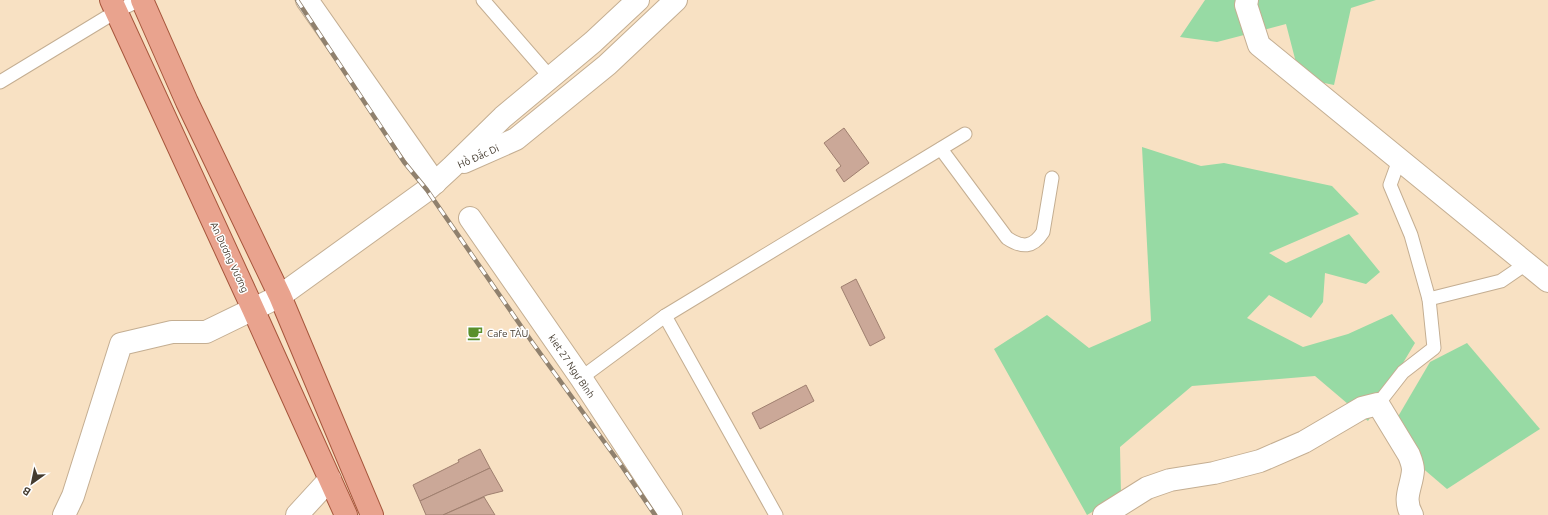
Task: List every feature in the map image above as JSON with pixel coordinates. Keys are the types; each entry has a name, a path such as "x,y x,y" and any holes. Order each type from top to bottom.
{"main road":[{"path":"141,0 187,102 280,296 372,515"},
{"name":"An Dương Vương","path":"114,6 346,515"}],"street":[{"path":"307,0 434,183"},
{"name":"Hồ Đắc Di","path":"452,167 503,117 593,42 638,0"},
{"name":"Hồ Đắc Di","path":"452,167 516,139 607,65 676,0"},
{"path":"1247,0 1246,5 1259,45 1548,281"},
{"path":"64,515 73,496 121,344 172,332 206,332 280,296 434,183 452,167"},
{"name":"kiet 27 Ngự Bình","path":"470,218 580,378 671,515"},
{"path":"1104,515 1147,488 1170,480 1214,473 1260,461 1304,442 1362,408 1378,404 1409,455 1412,464 1413,472 1407,497 1407,503 1412,515"},
{"path":"297,515 330,479"}],"lane":[{"path":"0,82 114,6 141,0"},
{"path":"483,0 550,77"},
{"path":"580,378 665,316 965,134"},
{"path":"941,149 1007,238 1014,243 1021,245 1032,244 1039,239 1043,232 1052,178"},
{"path":"1378,404 1403,372 1434,348 1429,299 1411,235 1390,185 1399,160"},
{"path":"1429,299 1501,281 1526,264"},
{"path":"665,316 776,515"}],"green space":[{"path":"1205,0 1376,0 1351,8 1334,85 1300,78 1286,24 1217,42 1180,37"},
{"path":"1142,147 1201,166 1224,163 1332,186 1359,214 1269,253 1286,263 1349,234 1380,272 1366,284 1325,273 1323,302 1311,318 1269,295 1247,318 1303,347 1348,334 1392,314 1415,343 1368,421 1315,376 1192,386 1120,447 1121,495 1087,515 994,349 1047,315 1089,348 1151,321"},
{"path":"1467,343 1540,429 1447,489 1386,437 1430,362"}],"building":[{"path":"844,128 869,163 844,182 836,170 841,166 824,143"},
{"path":"856,279 885,338 870,346 841,287"},
{"path":"806,385 814,401 760,429 752,413"},
{"path":"480,449 490,468 420,501 413,485 459,462 458,460"},
{"path":"490,468 503,491 487,495 443,515 426,515 420,501"},
{"path":"484,497 495,515 443,515"}],"railway":[{"path":"297,0 404,162 427,190 532,342 621,465 655,515"}],"place":[{"name":"Cafe TÀU","path":"475,333"}]}
